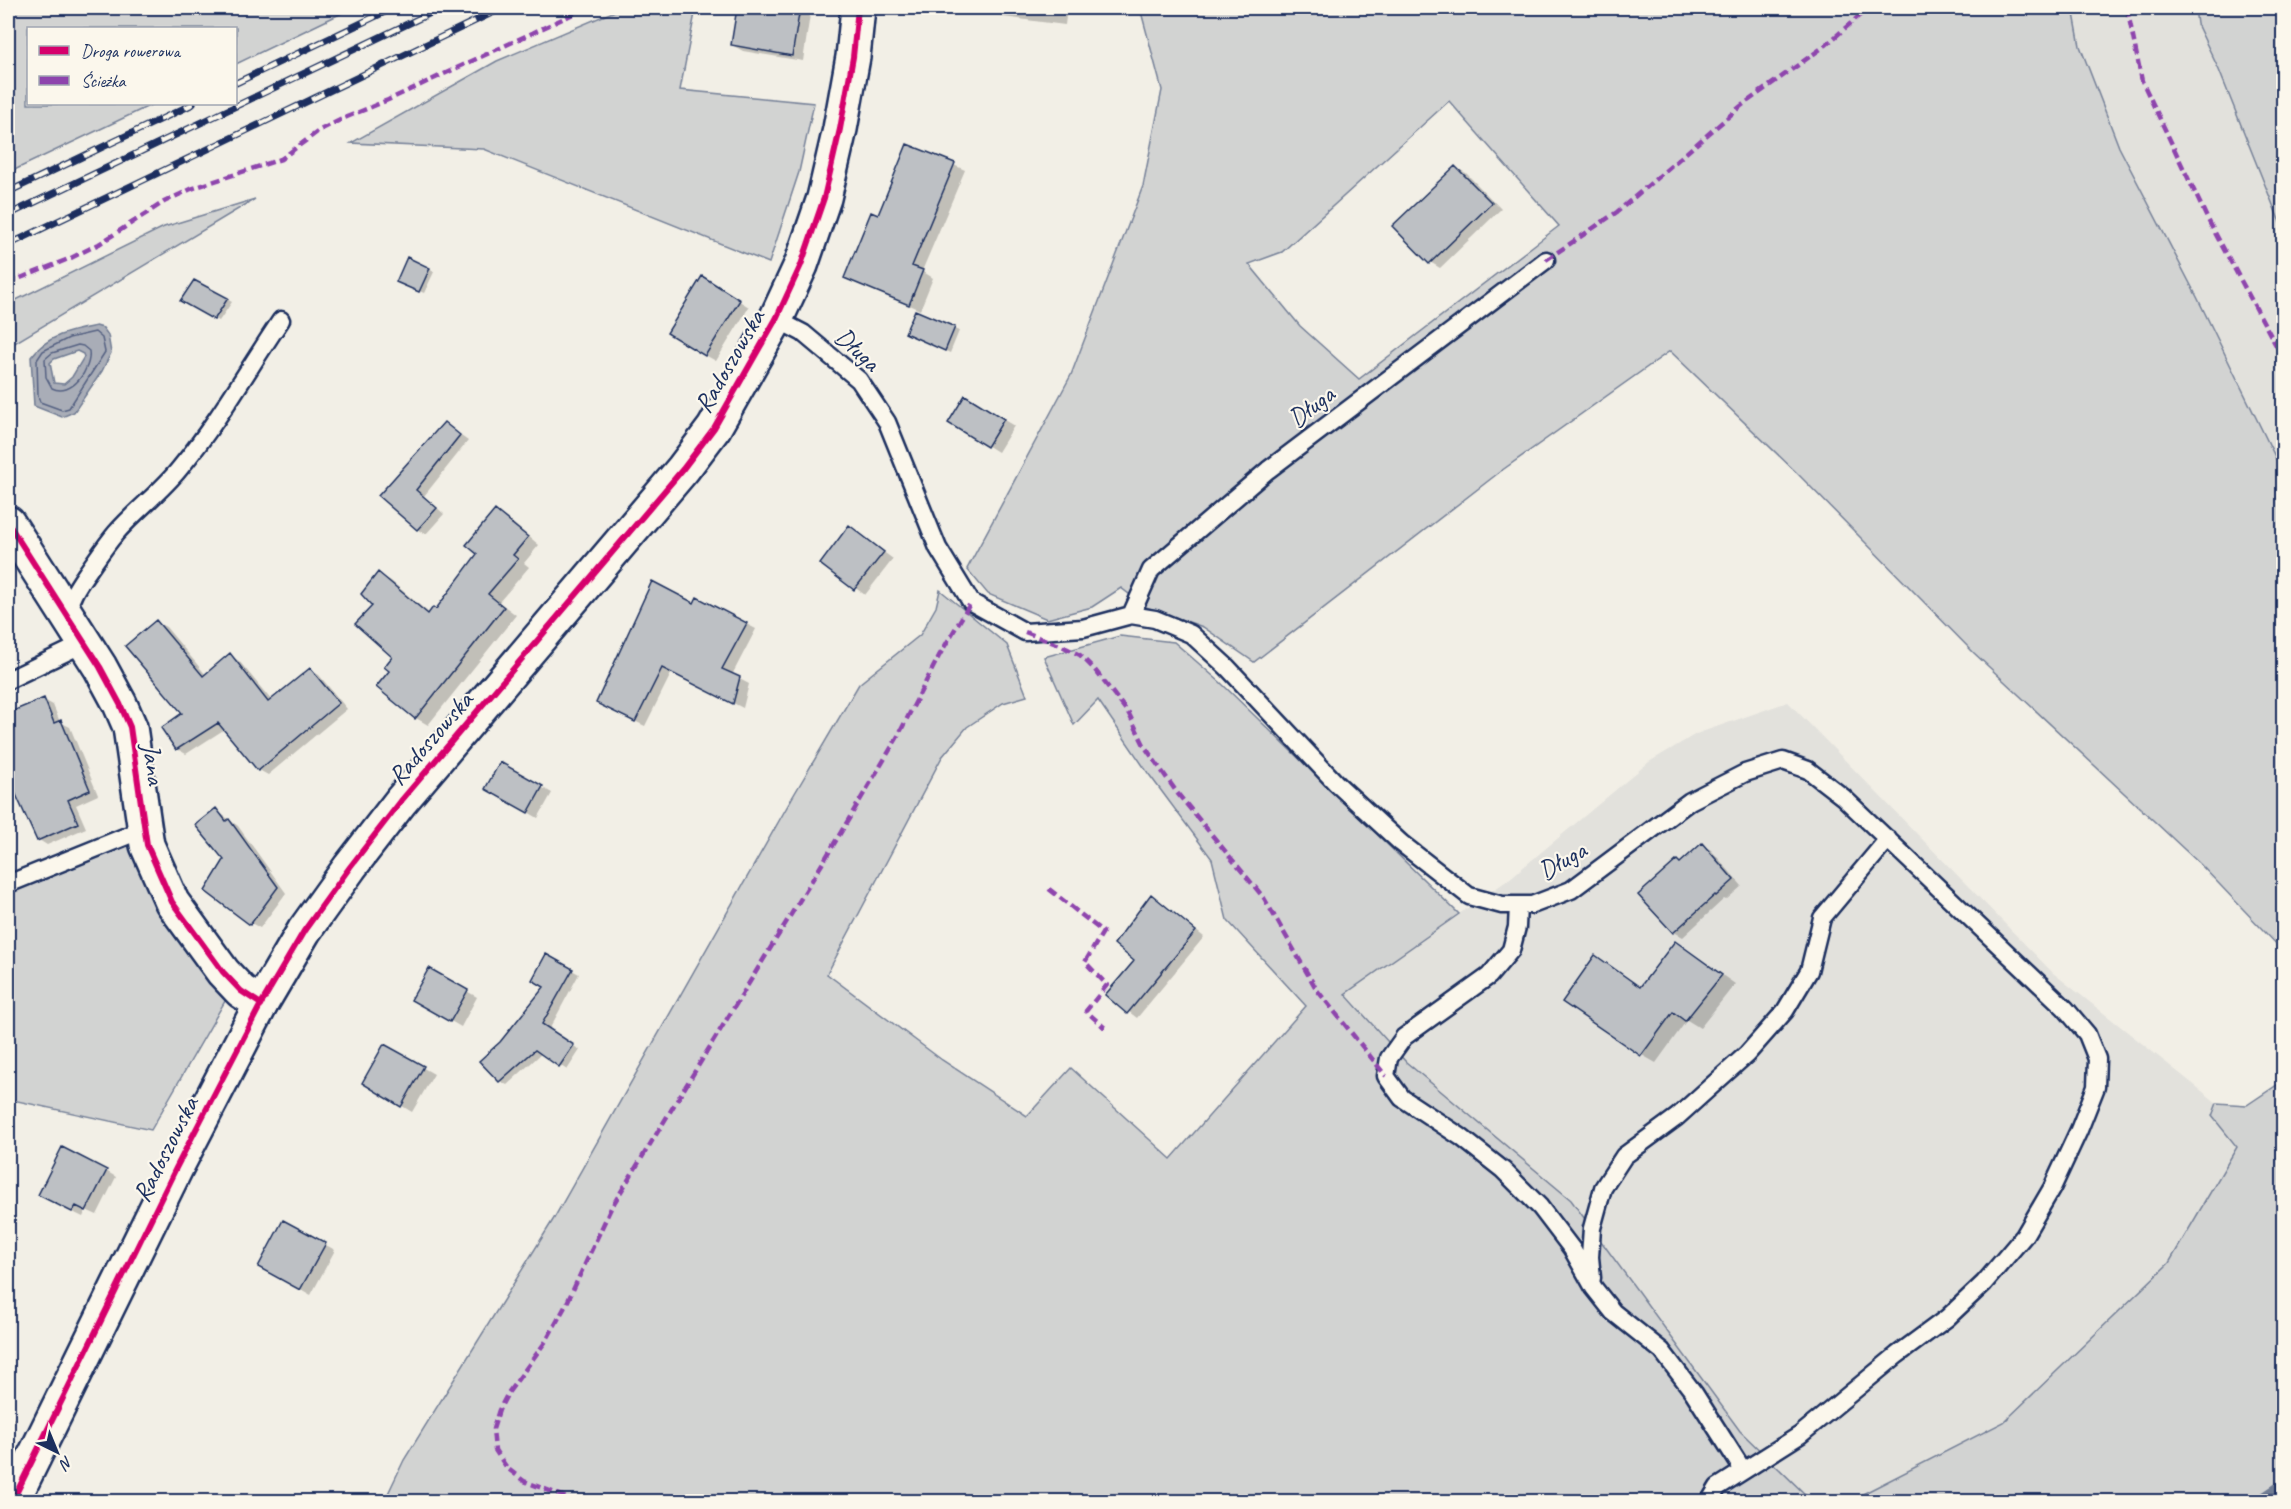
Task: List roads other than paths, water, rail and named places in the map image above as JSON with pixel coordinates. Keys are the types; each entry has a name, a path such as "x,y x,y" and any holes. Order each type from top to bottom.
{"street":[{"name":"Radoszowska","path":"12,1502 176,1168 261,1004 304,931 401,801 653,505 714,428 776,318 801,265 824,198 853,57 858,8"},
{"name":"Jana","path":"8,523 105,676 130,727 147,845 172,902 223,972 241,991 261,1004"}],"lane":[{"name":"Długa","path":"1131,615 1151,570 1258,478 1546,260"},
{"name":"Długa","path":"776,318 803,333 859,380 887,422 938,548 971,602 1025,632 1083,628 1131,615 1155,619 1191,634 1227,666 1335,782 1401,843 1469,896 1502,905 1532,905 1571,890 1690,801 1745,773 1783,761 1808,770 1843,797 2065,1008 2087,1034 2097,1059 2096,1087 2052,1188 2024,1236 1984,1283 1947,1318 1897,1355 1800,1435 1718,1488 1709,1502"},
{"path":"67,615 74,592 102,551 116,532 155,496 185,461 281,320"},
{"path":"8,680 85,643"},
{"path":"8,884 144,829"},
{"path":"1594,1288 1590,1257 1591,1238 1603,1188 1624,1156 1677,1117 1747,1054 1785,1011 1809,971 1822,918 1888,839"},
{"path":"1518,905 1517,927 1510,950 1489,976 1404,1037 1389,1058 1386,1076 1402,1098 1461,1137 1503,1170 1540,1207 1572,1249 1594,1288 1613,1312 1662,1351 1694,1393 1743,1470"}],"water":[{"path":"96,326 103,328 108,335 111,353 102,371 74,412 62,417 34,406 31,357 52,339 68,332","holes":["77,351 84,357 72,377 64,384 54,383 50,363 54,359"]}],"waterway":[{"path":"2256,1502 2284,1483"}],"railway":[{"path":"237,83 393,8"},
{"path":"8,215 441,8"},
{"path":"8,245 502,8"},
{"path":"8,192 191,105"}]}
